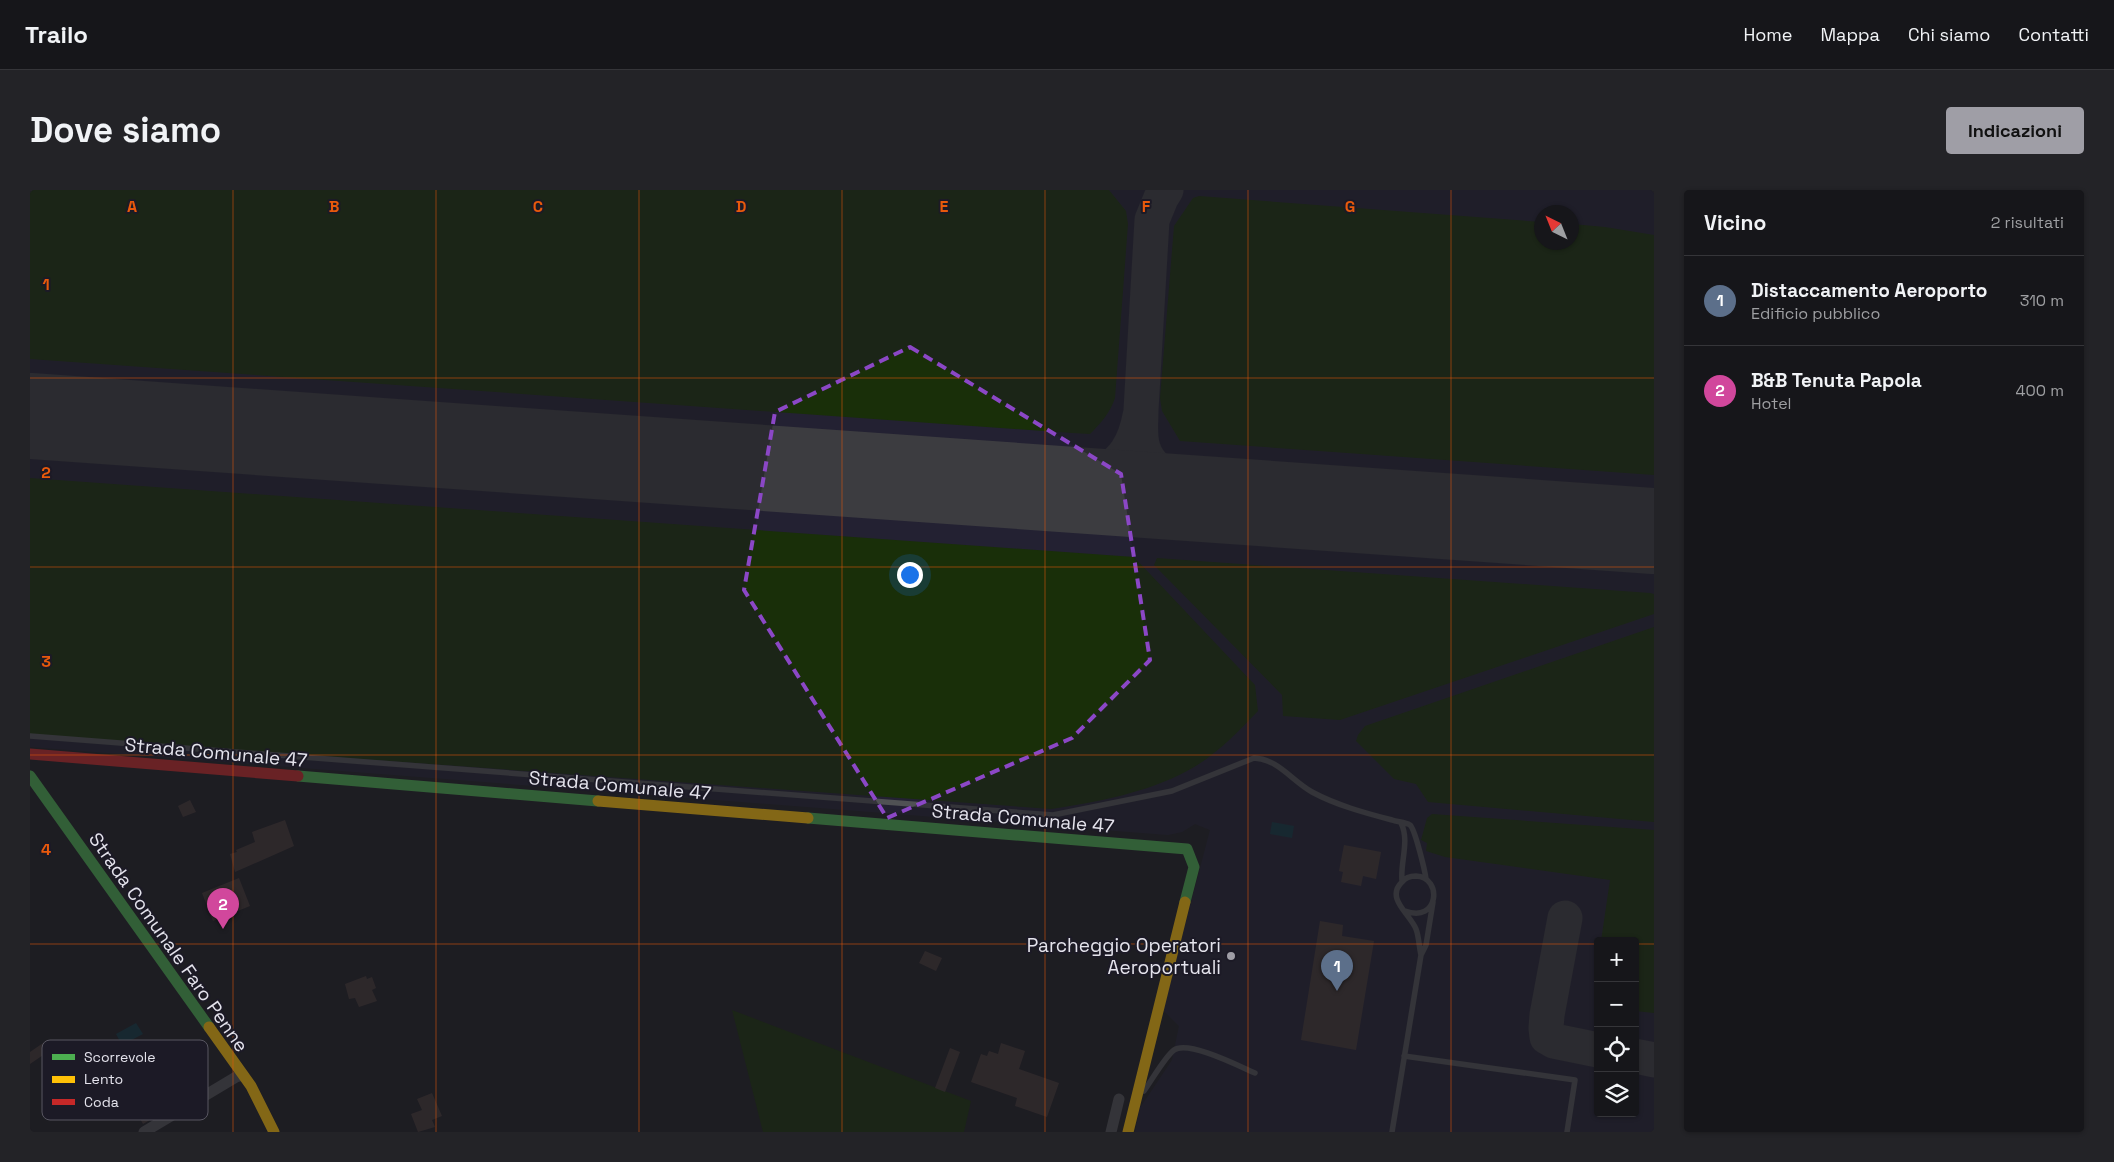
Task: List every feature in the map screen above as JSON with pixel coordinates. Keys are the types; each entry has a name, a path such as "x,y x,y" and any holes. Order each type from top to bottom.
{"street":[{"name":"Strada Comunale 47","path":"30,754 1188,849 1194,867 1135,1103"},
{"name":"Strada Comunale Faro Penne","path":"30,776 251,1086 274,1132"},
{"path":"208,1094 236,1077 243,1075"},
{"path":"1111,1132 1119,1099"},
{"path":"1128,1132 1135,1103"},
{"path":"144,1132 164,1120"}],"lane":[{"path":"30,736 1052,815 1172,791 1254,758 1265,758 1320,795 1408,824 1414,829 1426,879 1432,886 1434,894 1426,946 1421,956 1392,1132"},
{"path":"1401,823 1405,839 1401,870 1402,881"},
{"path":"1421,956 1415,928 1399,905 1396,897 1397,888 1402,881 1418,876 1426,879"},
{"path":"1405,911 1412,914 1421,914 1433,902"},
{"path":"1135,1103 1173,1051 1182,1046 1202,1051 1255,1073"},
{"path":"1404,1056 1575,1080 1567,1132"}],"highlighted area":[{"path":"910,347 1121,474 1150,660 1072,738 887,818 744,590 775,412"}],"shaded area":[{"path":"30,190 1654,190 1654,1132 1135,1132 1140,1108 1172,1060 1179,1026 1163,1010 1210,830 1195,824 1182,832 1168,835 30,747"}],"green space":[{"path":"30,190 1109,190 1126,211 1128,224 1115,398 1105,418 1090,434 30,359"},
{"path":"1199,196 1534,221 1534,250 1579,250 1579,225 1654,235 1654,475 1180,441 1162,411 1160,398 1174,226 1193,198"},
{"path":"30,478 1134,557 1255,685 1258,711 1216,752 1171,779 1121,796 1051,809 30,735"},
{"path":"1157,558 1650,593 1654,594 1654,614 1340,720 1283,716 1282,695 1154,565"},
{"path":"1654,627 1654,822 1428,802 1416,784 1394,779 1356,741 1365,726"},
{"path":"1432,814 1654,830 1654,1013 1639,1011 1639,937 1602,937 1610,880 1445,857 1426,851 1427,843 1421,840 1427,818"},
{"path":"732,1010 971,1101 964,1132 763,1132"}],"water":[{"path":"1272,822 1294,826 1292,838 1270,834"},
{"path":"136,1023 143,1034 132,1040 119,1040 116,1034"}],"building":[{"path":"190,800 196,812 183,817 178,806"},
{"path":"285,820 294,846 235,872 230,854 255,842 252,832"},
{"path":"1344,845 1381,852 1376,879 1363,876 1361,886 1341,882 1343,872 1339,871"},
{"path":"239,878 250,906 213,921 202,893"},
{"path":"1320,921 1343,925 1342,936 1374,941 1356,1050 1301,1040"},
{"path":"925,951 942,958 936,971 919,963"},
{"path":"366,976 367,979 372,977 376,988 372,990 377,1001 359,1007 355,998 349,999 345,984"},
{"path":"1001,1043 1025,1051 1019,1069 1059,1083 1047,1117 1015,1106 1017,1098 971,1082 981,1054 987,1056 989,1051 998,1054"},
{"path":"42,1044 42,1056 30,1064 30,1052"},
{"path":"950,1048 960,1052 945,1092 935,1088"},
{"path":"432,1093 442,1116 432,1120 435,1127 418,1132 411,1114 422,1110 417,1099"},
{"path":"141,1120 150,1120 143,1124"}],"taxiway":[{"path":"1166,190 1152,220 1140,429 1143,448 1157,469 1168,477 1194,490 1232,501"},
{"path":"1028,487 1084,479 1114,465 1125,454 1134,437 1140,416"},
{"path":"1565,918 1547,1015 1547,1037 1554,1041 1594,1049"},
{"path":"1639,1057 1654,1060"}],"runway":[{"path":"30,416 1654,531"}],"traffic: fast":[{"path":"30,776 209,1027"},
{"path":"298,776 598,801"},
{"path":"808,818 1187,849 1194,867 1185,902"}],"traffic: slow":[{"path":"598,801 808,818"},
{"path":"1128,1132 1185,902"},
{"path":"209,1027 251,1086 274,1132"}],"traffic: jam":[{"path":"30,754 298,776"}],"place":[{"name":"B&B Tenuta Papola","path":"223,929"},
{"name":"Parcheggio Operatori Aeroportuali","path":"1231,956"},
{"name":"Distaccamento Aeroporto","path":"1337,991"}]}
